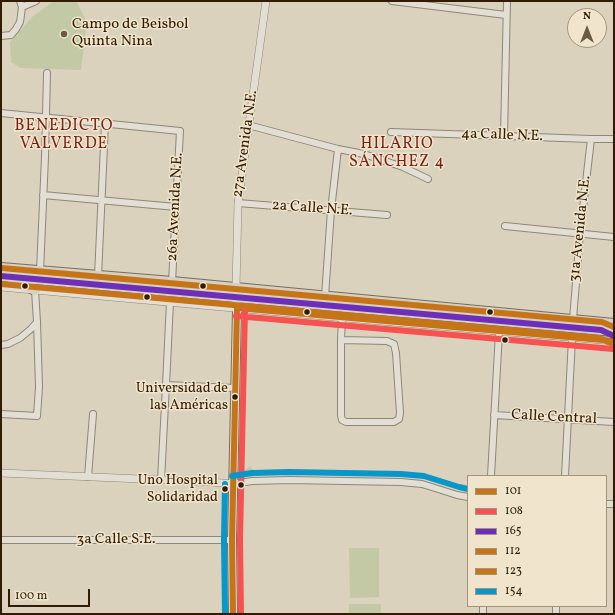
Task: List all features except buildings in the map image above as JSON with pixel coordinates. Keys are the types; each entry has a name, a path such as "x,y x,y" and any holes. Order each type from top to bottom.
{"highway":[{"path":"1,268 172,282 236,293 614,331"},
{"path":"1,276 236,293 325,297 614,324"},
{"path":"1,280 27,286 36,290"}],"main road":[{"path":"233,614 232,540 237,308 236,293"}],"street":[{"path":"1,36 11,35 16,29 22,15 21,4 36,1"},
{"name":"27a Avenida N.E.","path":"236,293 238,204 266,1"},
{"path":"392,1 506,15"},
{"path":"449,8 450,1"},
{"path":"504,136 507,1"},
{"path":"40,271 47,73"},
{"path":"1,113 105,124 98,276"},
{"name":"26a Avenida N.E.","path":"105,124 180,131 172,282"},
{"path":"248,125 338,149 364,154 403,167 428,179"},
{"name":"4a Calle N.E.","path":"391,132 614,139"},
{"name":"31a Avenida N.E.","path":"573,319 580,234 591,139"},
{"path":"325,297 331,210 338,149"},
{"path":"43,195 176,207"},
{"name":"2a Calle N.E.","path":"238,204 387,215"},
{"path":"505,226 614,237"},
{"path":"1,287 614,341"},
{"path":"1,414 37,416 39,386 36,290"},
{"path":"161,480 170,302"},
{"path":"341,340 387,341 394,344 396,353 400,413 399,419 394,422 346,422 342,420 341,340 342,318"},
{"path":"1,345 8,344 20,338 37,322"},
{"path":"601,330 614,336"},
{"path":"491,475 494,415 503,332"},
{"path":"564,475 572,338"},
{"path":"166,385 235,388"},
{"path":"88,477 93,414"},
{"name":"Calle Central","path":"494,415 614,422"},
{"path":"1,473 233,484 252,481 289,480 401,482 422,484 456,495 467,497"},
{"name":"3a Calle S.E.","path":"1,540 232,540"}],"green space":[{"path":"54,1 76,1 87,22 81,70 21,68 11,62 10,42 32,17"},
{"path":"250,466 256,474 250,479 243,472"},
{"path":"349,548 379,548 379,597 350,598"},
{"path":"349,604 381,604 381,614 349,614"}],"transit line":[{"name":"123","path":"2,268 602,322 614,327"},
{"name":"165","path":"1,276 601,330 614,336"},
{"name":"112","path":"1,284 599,338 611,343"},
{"name":"101","path":"237,308 614,341"},
{"name":"101","path":"233,614 232,540 237,308"},
{"name":"108","path":"241,614 240,540 245,308"},
{"name":"108","path":"236,316 613,349"},
{"name":"154","path":"232,476 252,473 289,472 401,474 424,476 467,489"},
{"name":"154","path":"225,484 225,614"}],"place":[{"name":"Campo de Beisbol Quinta Nina","path":"64,34"},
{"name":"Universidad de las Américas","path":"235,397"},
{"name":"Uno Hospital Solidaridad","path":"225,489"}],"district":[{"name":"BENEDICTO VALVERDE","path":"64,136"},
{"name":"HILARIO SÁNCHEZ 4","path":"397,154"}]}
